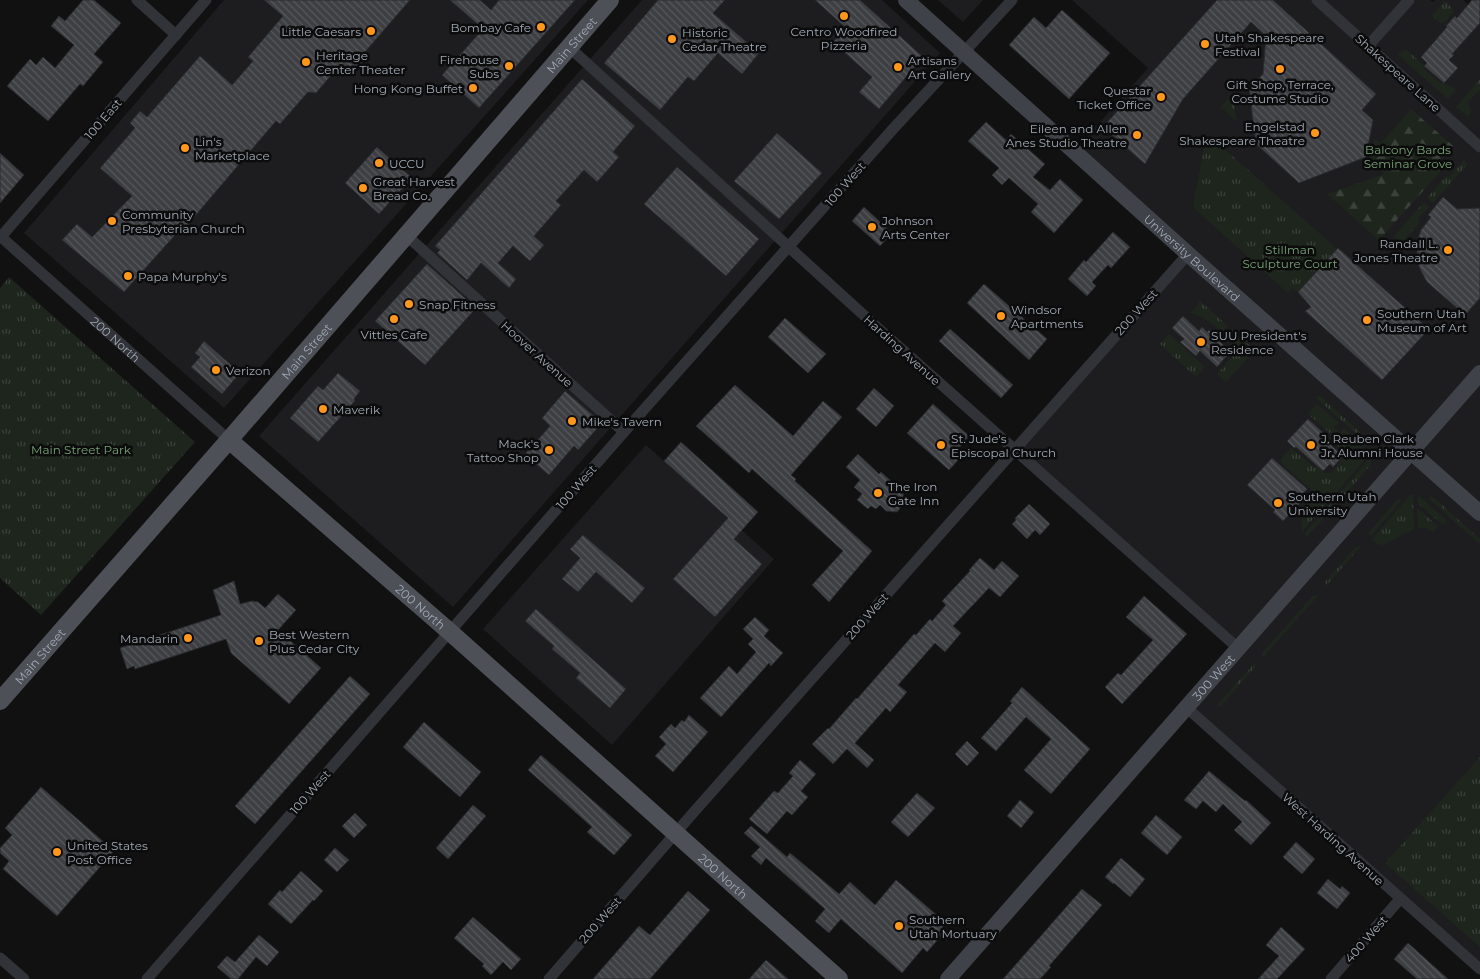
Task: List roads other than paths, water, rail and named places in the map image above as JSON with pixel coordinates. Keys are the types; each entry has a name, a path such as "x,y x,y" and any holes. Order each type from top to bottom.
{"main road":[{"name":"Main Street","path":"0,701 610,0"},
{"name":"200 North","path":"229,440 450,632 839,979"}],"street":[{"path":"137,0 176,35"},
{"name":"100 East","path":"0,237 206,0"},
{"name":"University Boulevard","path":"906,0 1480,513"},
{"name":"100 West","path":"147,979 624,432 893,129 1012,0"},
{"name":"Shakespeare Lane","path":"1317,0 1480,147"},
{"path":"1368,46 1409,0"},
{"name":"Harding Avenue","path":"569,47 879,329 1239,649"},
{"name":"Hoover Avenue","path":"406,235 624,432"},
{"name":"200 North","path":"0,237 229,440"},
{"name":"200 West","path":"548,979 1188,254"},
{"name":"300 West","path":"948,979 1480,373"},
{"name":"West Harding Avenue","path":"1187,708 1480,969"},
{"name":"400 West","path":"1331,979 1400,899"},
{"path":"0,958 24,979"}],"place":[{"name":"Centro Woodfired Pizzeria","path":"844,16"},
{"name":"Bombay Cafe","path":"541,27"},
{"name":"Little Caesars","path":"371,31"},
{"name":"Historic Cedar Theatre","path":"672,39"},
{"name":"Utah Shakespeare Festival","path":"1205,44"},
{"name":"Heritage Center Theater","path":"306,62"},
{"name":"Firehouse Subs","path":"509,66"},
{"name":"Artisans Art Gallery","path":"898,67"},
{"name":"Gift Shop, Terrace, Costume Studio","path":"1280,69"},
{"name":"Hong Kong Buffet","path":"473,88"},
{"name":"Questar Ticket Office","path":"1161,97"},
{"name":"Engelstad Shakespeare Theatre","path":"1315,133"},
{"name":"Eileen and Allen Anes Studio Theatre","path":"1137,135"},
{"name":"Lin's Marketplace","path":"185,148"},
{"name":"UCCU","path":"379,163"},
{"name":"Great Harvest Bread Co.","path":"363,188"},
{"name":"Community Presbyterian Church","path":"112,221"},
{"name":"Johnson Arts Center","path":"872,227"},
{"name":"Randall L. Jones Theatre","path":"1448,250"},
{"name":"Papa Murphy's","path":"128,276"},
{"name":"Snap Fitness","path":"409,304"},
{"name":"Windsor Apartments","path":"1001,316"},
{"name":"Vittles Cafe","path":"394,319"},
{"name":"Southern Utah Museum of Art","path":"1367,320"},
{"name":"SUU President's Residence","path":"1201,342"},
{"name":"Verizon","path":"216,370"},
{"name":"Maverik","path":"323,409"},
{"name":"Mike's Tavern","path":"572,421"},
{"name":"St. Jude's Episcopal Church","path":"941,445"},
{"name":"J. Reuben Clark Jr. Alumni House","path":"1311,445"},
{"name":"Mack's Tattoo Shop","path":"549,450"},
{"name":"The Iron Gate Inn","path":"878,493"},
{"name":"Southern Utah University","path":"1278,503"},
{"name":"Mandarin","path":"188,638"},
{"name":"Best Western Plus Cedar City","path":"259,641"},
{"name":"United States Post Office","path":"57,852"},
{"name":"Southern Utah Mortuary","path":"899,926"}],"park label":[{"name":"Balcony Bards Seminar Grove","path":"1408,156"},
{"name":"Stillman Sculpture Court","path":"1290,256"},
{"name":"Main Street Park","path":"81,449"}]}
